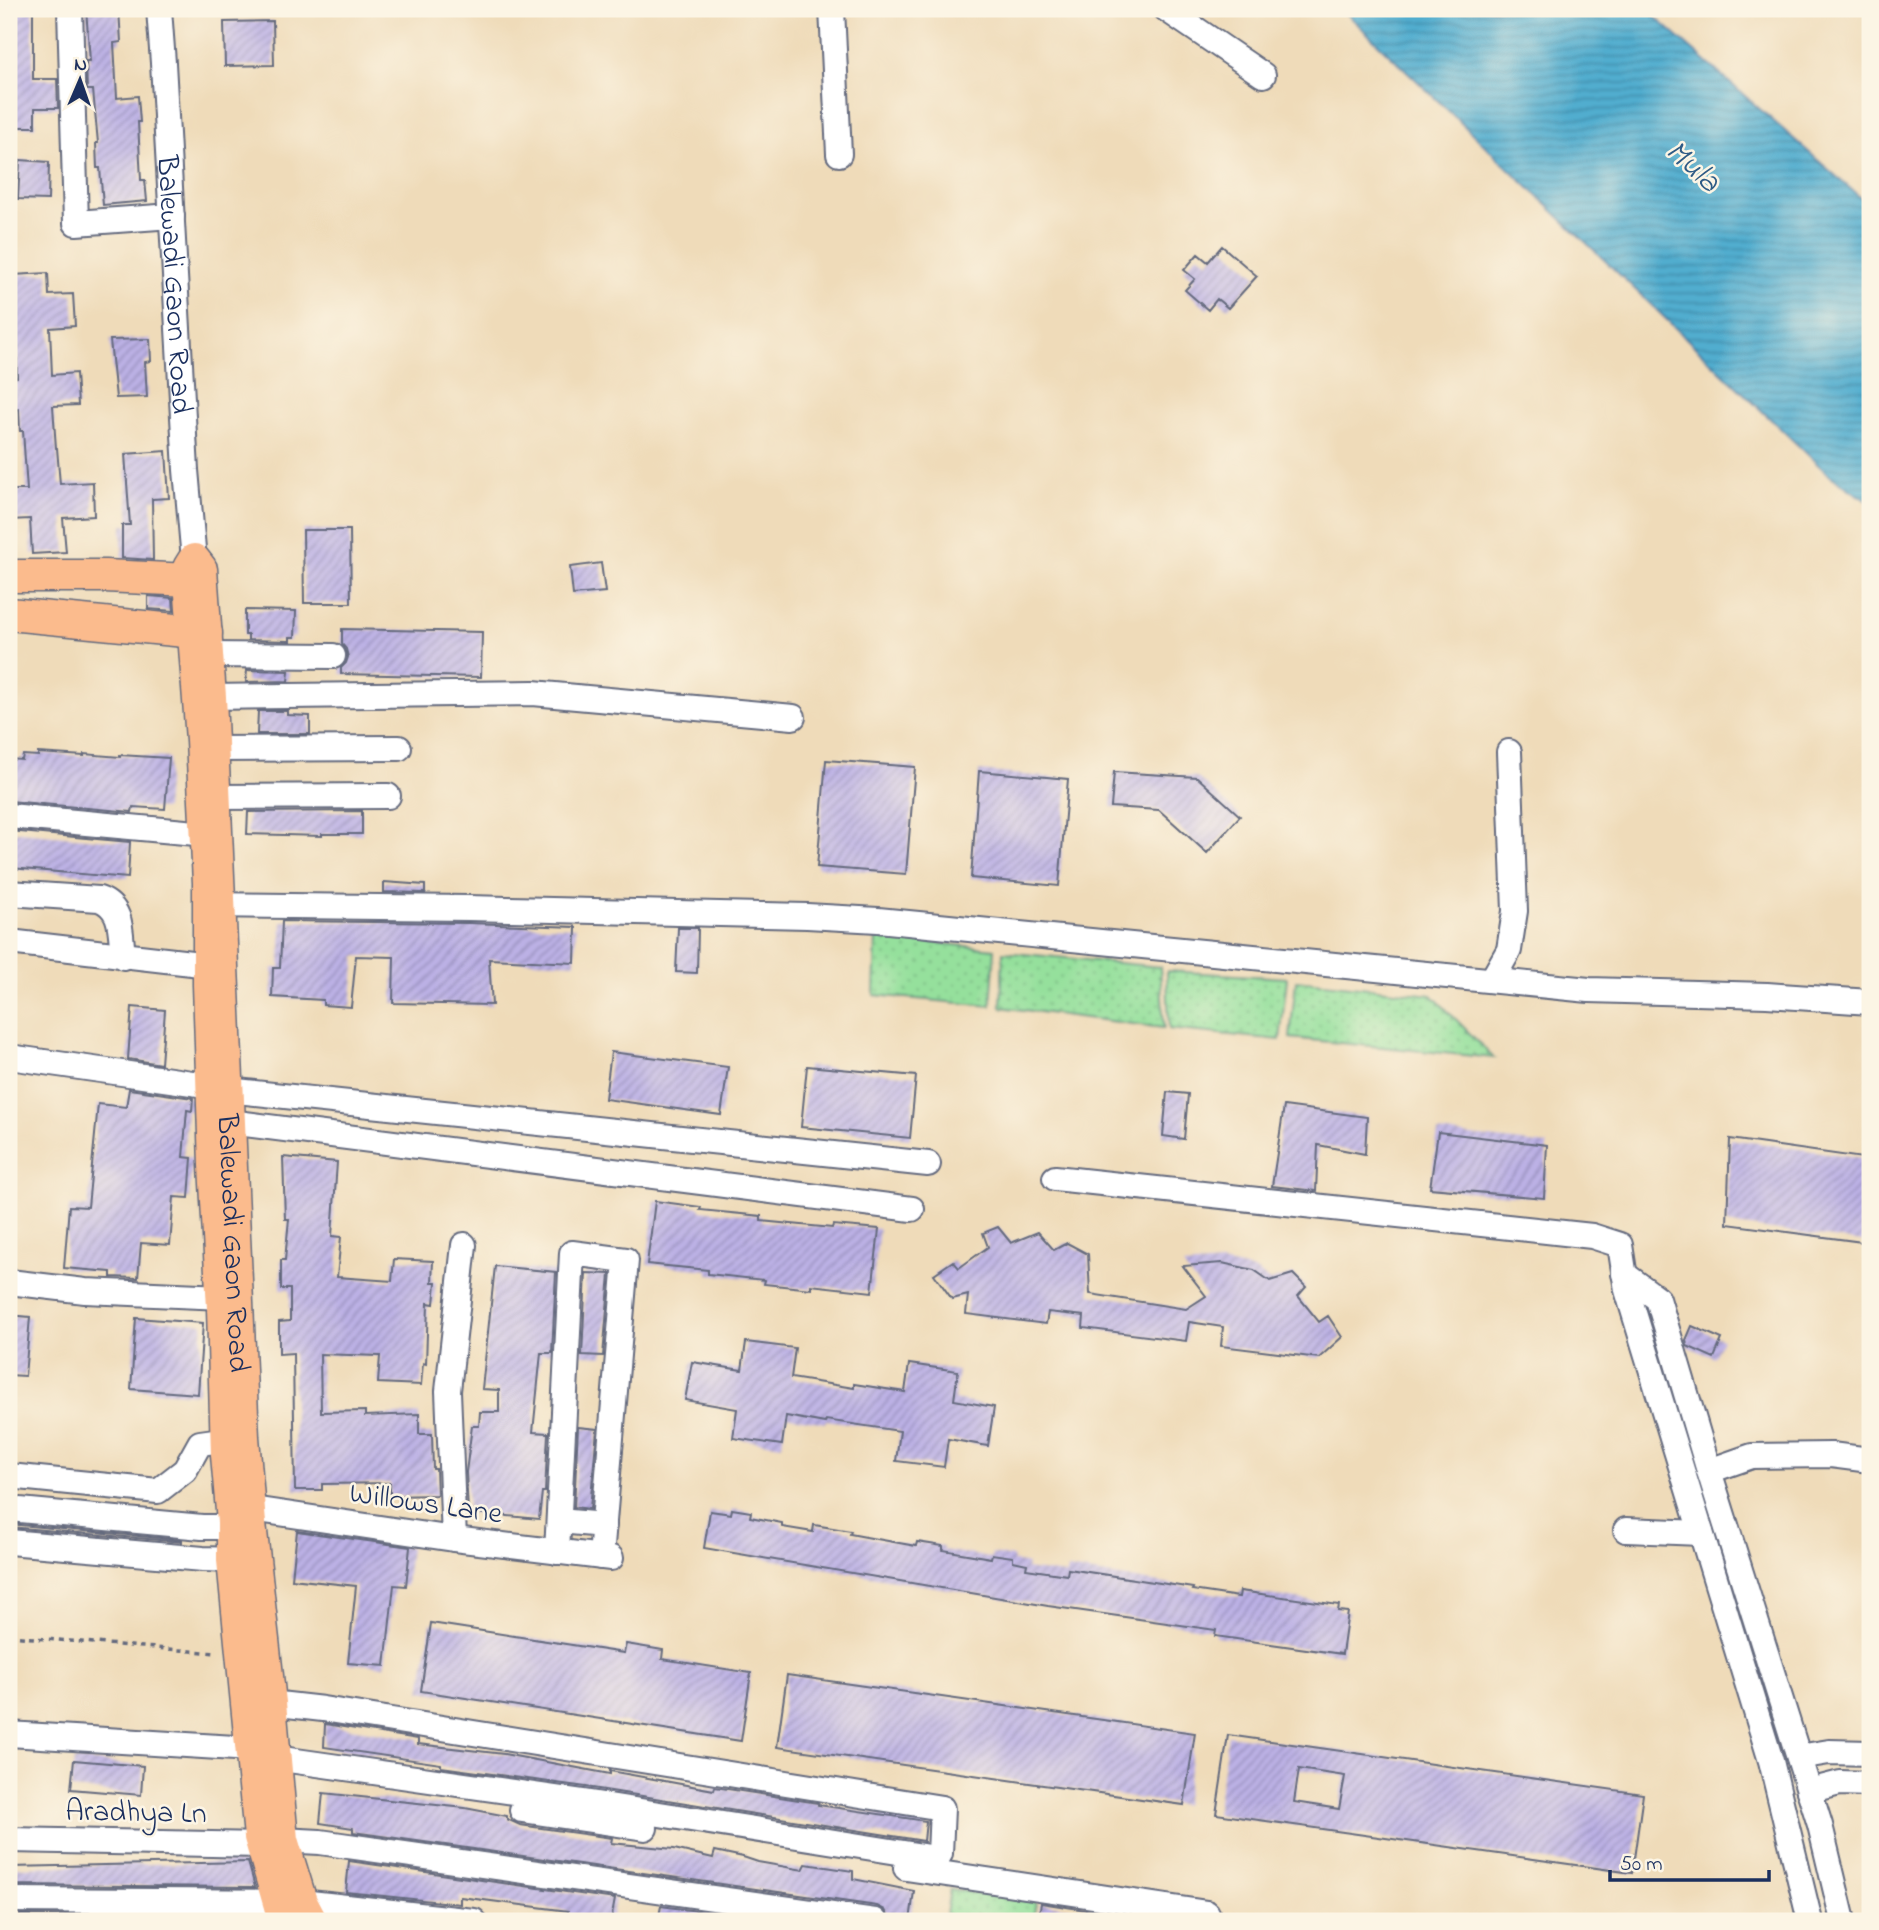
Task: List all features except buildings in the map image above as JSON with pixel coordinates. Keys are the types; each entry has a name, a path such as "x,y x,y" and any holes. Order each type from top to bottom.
{"main road":[{"path":"9,576 195,573"},
{"name":"Balewadi Gaon Road","path":"195,573 210,697 221,1122 238,1514 270,1703 267,1759 272,1843 295,1912"},
{"path":"92,622 93,576"},
{"path":"9,614 92,622 203,640"},
{"name":"Balewadi Gaon Road","path":"203,640 207,834 214,905 209,965 220,1088"},
{"name":"Balewadi Gaon Road","path":"238,1514 233,1560 242,1655 267,1759"}],"street":[{"path":"70,9 76,223 172,216"},
{"name":"Balewadi Gaon Road","path":"159,9 186,470 195,573"},
{"path":"832,9 839,154"},
{"path":"1167,9 1263,75"},
{"path":"203,640 333,656"},
{"path":"210,697 533,693 793,717"},
{"path":"212,749 399,748"},
{"path":"1492,980 1509,950 1515,911 1509,752"},
{"path":"214,797 388,796"},
{"path":"9,816 207,834"},
{"path":"9,893 99,899 108,902 117,912 123,957"},
{"path":"214,905 807,916 1589,990 1767,995 1870,1002"},
{"path":"9,942 209,965"},
{"path":"9,1057 220,1088 928,1164"},
{"path":"221,1122 912,1209"},
{"path":"1055,1178 1592,1236 1620,1245 1627,1290 1771,1761 1810,1921"},
{"path":"454,1539 448,1391 464,1245"},
{"path":"557,1552 572,1252 626,1260 604,1525 559,1521"},
{"path":"1624,1274 1658,1299 1820,1825 1843,1921"},
{"path":"9,1282 85,1291 230,1297"},
{"path":"9,1476 158,1491 185,1470 201,1443 235,1439"},
{"path":"1709,1471 1752,1456 1830,1455 1870,1460"},
{"name":"Willows Lane","path":"9,1509 191,1526 238,1514 606,1558 604,1525"},
{"path":"189,1558 191,1526"},
{"path":"1626,1530 1701,1533"},
{"path":"9,1542 233,1560"},
{"path":"9,1734 341,1768 584,1801 929,1857 940,1854 942,1808 323,1709 270,1703"},
{"path":"1799,1757 1829,1752 1870,1753"},
{"path":"267,1759 1208,1913"},
{"path":"1809,1791 1840,1783 1870,1784"},
{"name":"Aradhya Ln","path":"9,1840 320,1842 875,1921"},
{"path":"9,1900 474,1921"}],"path":[{"path":"9,1636 242,1655"}],"green space":[{"path":"876,937 995,949 991,1006 874,995"},
{"path":"1003,952 1160,967 1164,1028 1001,1007"},
{"path":"1167,971 1287,978 1280,1040 1169,1029"},
{"path":"1296,980 1432,995 1494,1058 1290,1038"},
{"path":"950,1889 1036,1902 1033,1921 945,1921"}],"water":[{"name":"Mula","path":"1342,9 1646,9 1870,206 1870,503 1828,474"}]}
